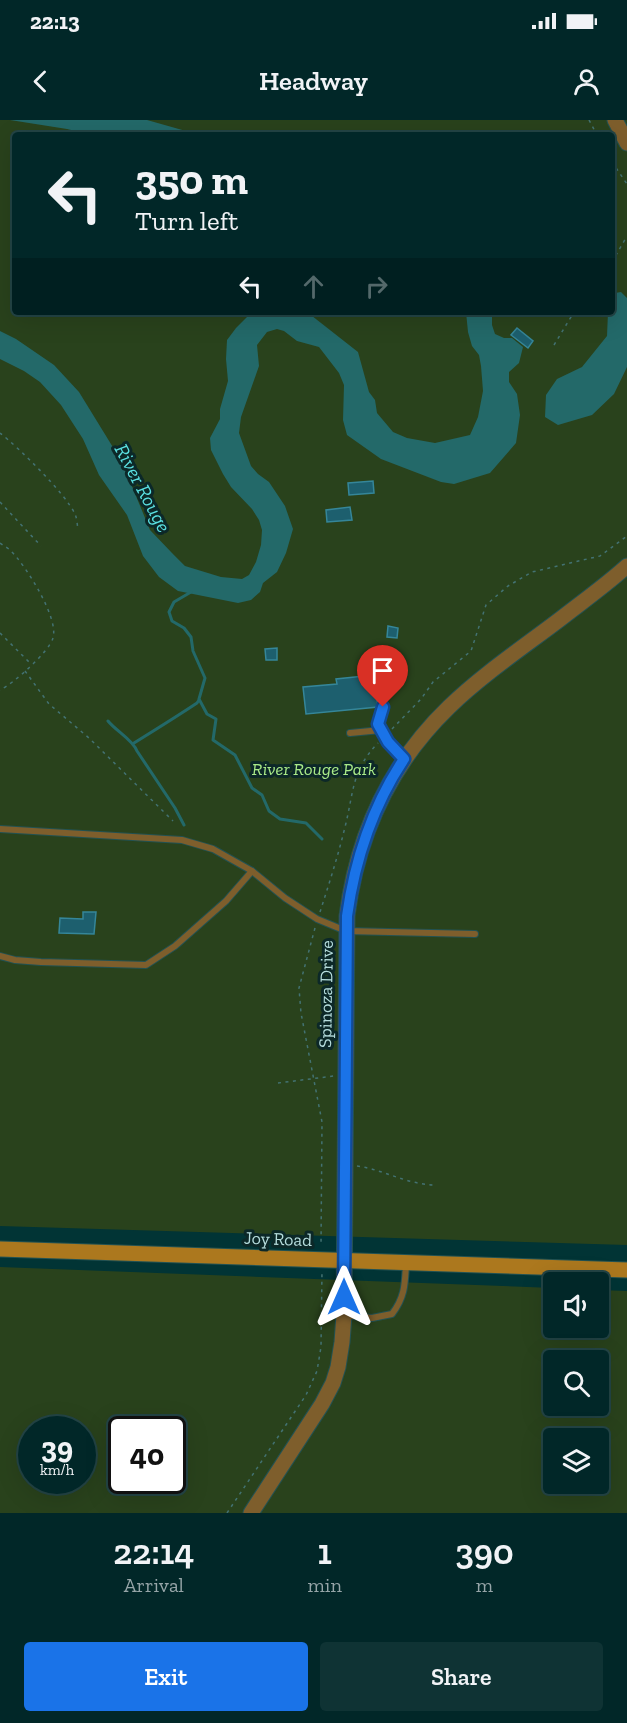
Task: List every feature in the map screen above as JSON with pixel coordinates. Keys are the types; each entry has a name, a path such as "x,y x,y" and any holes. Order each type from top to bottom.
{"main road":[{"name":"Joy Road","path":"0,1249 627,1270"}],"street":[{"path":"615,120 627,143"},
{"name":"Spinoza Drive","path":"251,1513 328,1393 338,1367 344,1315 346,931 351,891 363,841 383,793 404,759 434,723 462,694 627,566"}],"lane":[{"path":"382,654 393,652 378,724 404,759"},
{"path":"350,733 383,733"},
{"path":"0,829 182,840 213,849 252,871 285,898 317,919 346,931 475,934"},
{"path":"0,956 41,962 146,964 175,946 226,901 252,871"},
{"path":"344,1315 372,1318 392,1314 401,1303 405,1288 406,1263"}],"path":[{"path":"615,166 627,184"},
{"path":"615,257 627,236"},
{"path":"554,345 572,315"},
{"path":"0,433 11,441 56,488 75,514 78,529"},
{"path":"0,502 41,546"},
{"path":"227,1513 301,1403 317,1371 321,1347 322,1122 301,1013 299,988 317,919 340,848 352,787 362,762 383,733 421,699 433,681 471,651 486,605 508,586 532,572 600,556 627,536"},
{"path":"0,543 12,552 29,575 52,618 54,632 53,641 32,665 0,690"},
{"path":"0,633 32,665"},
{"path":"25,671 49,704 89,738 173,821"},
{"path":"278,1083 345,1074"},
{"path":"345,1166 370,1168 396,1178 435,1185"}],"green space":[{"name":"River Rouge Park","path":"0,120 627,120 627,1245 0,1226"},
{"path":"0,1267 543,1288 543,1338 609,1338 609,1290 627,1291 627,1513 0,1513"}],"water":[{"path":"10,120 147,120 189,132 80,132"},
{"path":"621,292 627,298 627,367 614,394 592,415 558,425 545,417 546,395 557,379 582,367 607,336 608,315 615,315 615,293"},
{"path":"249,315 311,315 358,352 369,392 375,400 377,413 393,432 407,438 435,443 470,435 478,417 483,391 479,355 472,346 466,315 492,315 495,334 504,338 512,338 523,347 519,363 509,372 509,382 517,394 520,415 516,443 490,473 454,484 441,482 381,459 347,435 343,420 344,385 339,373 319,347 297,341 284,331 277,329 267,332 257,345 259,366 241,417 239,433 251,466 269,482 285,506 293,529 286,553 277,572 263,583 260,592 251,600 238,603 178,591 159,577 143,556 127,515 99,475 83,439 61,405 40,382 0,359 0,331 54,365 79,392 122,462 150,530 172,553 185,566 221,577 242,579 249,575 256,562 262,530 252,509 231,487 223,474 211,450 210,438 220,419 220,409 228,381 227,340"}],"building":[{"path":"517,328 533,341 528,348 511,335"},
{"path":"373,481 374,493 349,495 348,483"},
{"path":"350,507 352,520 327,522 326,510"},
{"path":"388,626 398,628 397,638 387,637"},
{"path":"277,648 277,660 266,660 265,649"},
{"path":"374,675 378,707 306,714 303,687 337,684 336,679"},
{"path":"83,912 96,912 94,934 59,933 60,918 83,919"}],"waterway":[{"path":"191,592 174,602 169,612 172,621 184,628 191,637 193,651 205,678 199,699 207,714 216,719 213,740 235,755 252,788 262,795 269,811 280,819 306,823 322,839"},
{"path":"134,743 199,700"},
{"path":"108,721 135,747 184,825"}],"route":[{"path":"344,1297 347,916 353,878 363,841 383,793 404,759 388,742 378,724 383,707"}],"water label":[{"name":"River Rouge","path":"143,488"}]}
